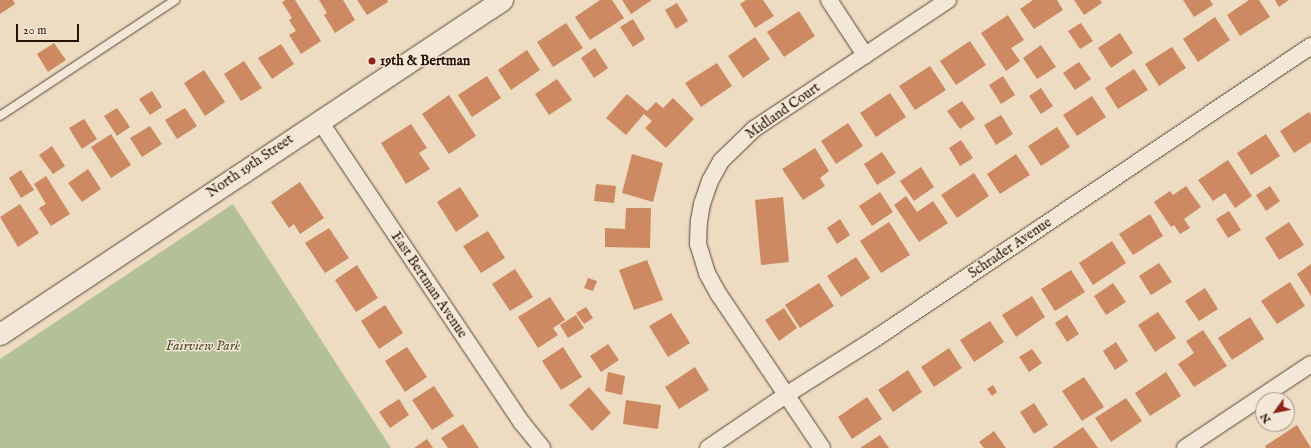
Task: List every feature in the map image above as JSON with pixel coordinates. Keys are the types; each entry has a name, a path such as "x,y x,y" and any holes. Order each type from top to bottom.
{"street":[{"name":"North 19th Street","path":"0,334 319,120 502,0"},
{"path":"829,0 865,54"},
{"name":"Midland Court","path":"822,448 719,295 707,273 698,244 698,221 701,210 710,181 721,162 754,128 948,0"},
{"name":"Schrader Avenue","path":"708,448 786,395 873,340 1311,46"},
{"name":"East Bertman Avenue","path":"319,120 518,416 542,448"},
{"path":"1185,448 1311,364"}],"lane":[{"path":"0,116 175,0"}],"green space":[{"name":"Fairview Park","path":"233,204 391,448 0,448 0,359"}],"building":[{"path":"0,0 13,0 15,4 0,14"},
{"path":"286,0 295,0 321,41 301,54 289,35 296,31 289,20 292,18 282,2"},
{"path":"319,0 343,0 355,20 335,33 324,15 327,13"},
{"path":"357,0 387,0 388,2 367,15"},
{"path":"600,0 612,0 624,18 590,40 575,17"},
{"path":"622,0 652,0 631,14"},
{"path":"746,0 763,0 774,16 755,28 740,4"},
{"path":"1033,0 1057,0 1063,10 1034,29 1020,9"},
{"path":"1074,0 1100,0 1102,3 1084,15"},
{"path":"1183,0 1210,0 1213,5 1194,17"},
{"path":"1249,0 1259,0 1270,17 1240,36 1227,15"},
{"path":"1275,0 1289,0 1279,7"},
{"path":"677,3 688,21 676,29 665,10"},
{"path":"799,11 815,36 784,57 767,32"},
{"path":"1008,15 1024,40 1011,48 1020,61 1006,71 981,33"},
{"path":"1215,17 1230,40 1198,62 1183,39"},
{"path":"633,19 645,39 633,47 620,27"},
{"path":"566,23 583,48 553,67 537,42"},
{"path":"1081,23 1093,41 1080,49 1068,31"},
{"path":"1120,33 1133,53 1111,68 1098,48"},
{"path":"755,37 770,59 743,78 728,56"},
{"path":"970,41 986,65 956,85 940,61"},
{"path":"54,43 66,60 48,72 37,54"},
{"path":"281,44 294,64 272,79 258,58"},
{"path":"1041,45 1056,67 1037,79 1023,58"},
{"path":"1172,47 1186,68 1159,86 1145,64"},
{"path":"595,48 608,68 594,78 581,58"},
{"path":"527,50 540,70 511,90 498,70"},
{"path":"244,61 262,88 241,101 224,74"},
{"path":"1079,62 1091,79 1075,90 1063,73"},
{"path":"717,63 732,86 701,107 685,83"},
{"path":"930,66 946,90 915,110 899,86"},
{"path":"1134,69 1148,90 1118,109 1105,88"},
{"path":"204,70 225,102 205,116 184,83"},
{"path":"487,76 501,98 472,117 458,95"},
{"path":"1003,76 1015,95 1001,104 989,85"},
{"path":"557,79 572,100 549,115 535,94"},
{"path":"1041,88 1053,106 1041,114 1029,96"},
{"path":"152,91 162,107 150,115 139,99"},
{"path":"890,93 906,117 876,137 860,113"},
{"path":"627,94 647,111 656,102 663,108 673,98 694,119 666,148 645,128 652,121 644,114 626,135 606,118"},
{"path":"449,95 476,136 449,154 422,114"},
{"path":"1092,96 1106,117 1077,136 1063,115"},
{"path":"962,101 975,119 960,129 947,111"},
{"path":"117,108 130,127 117,136 104,116"},
{"path":"185,108 197,126 177,139 165,120"},
{"path":"1309,112 1311,115 1311,142 1294,153 1280,131"},
{"path":"1001,115 1013,134 996,145 984,125"},
{"path":"84,119 97,139 82,149 69,128"},
{"path":"848,123 863,146 836,164 821,141"},
{"path":"411,124 427,148 419,153 430,169 406,184 381,143"},
{"path":"150,126 162,144 142,157 130,138"},
{"path":"1057,127 1070,147 1041,166 1028,146"},
{"path":"111,134 131,165 111,178 91,147"},
{"path":"1266,134 1280,156 1251,175 1237,153"},
{"path":"961,140 973,158 960,166 949,148"},
{"path":"52,146 65,166 53,174 39,155"},
{"path":"815,148 829,171 820,178 825,186 803,200 782,169"},
{"path":"882,152 896,173 877,185 864,164"},
{"path":"632,154 663,163 653,202 622,193"},
{"path":"1016,154 1030,175 1000,194 987,174"},
{"path":"1228,160 1252,196 1235,208 1225,193 1213,201 1198,180"},
{"path":"921,167 934,187 914,201 900,181"},
{"path":"88,169 101,189 82,202 68,183"},
{"path":"21,170 34,190 21,198 9,178"},
{"path":"974,173 989,196 957,218 941,195"},
{"path":"46,176 70,214 51,226 39,208 46,204 34,184"},
{"path":"300,182 324,218 300,234 294,224 289,228 271,202"},
{"path":"596,184 616,186 614,203 594,201"},
{"path":"1186,186 1201,207 1184,219 1190,228 1180,234 1174,225 1171,227 1154,202 1170,191 1173,195"},
{"path":"1270,186 1280,201 1266,211 1256,195"},
{"path":"460,187 479,216 456,232 437,202"},
{"path":"880,192 893,212 872,226 859,206"},
{"path":"906,196 917,212 933,201 948,223 919,242 894,205"},
{"path":"783,197 789,262 761,265 755,200"},
{"path":"20,204 39,233 18,247 0,217"},
{"path":"626,208 651,208 650,248 605,247 605,228 625,229"},
{"path":"1229,211 1241,230 1228,238 1216,219"},
{"path":"1150,214 1163,236 1133,255 1119,234"},
{"path":"840,219 850,235 837,244 827,228"},
{"path":"889,222 910,255 881,273 860,241"},
{"path":"1289,222 1304,245 1279,260 1265,238"},
{"path":"329,228 349,258 325,273 305,243"},
{"path":"488,231 505,258 481,273 463,246"},
{"path":"1112,241 1126,263 1093,285 1079,263"},
{"path":"856,257 870,278 841,297 827,276"},
{"path":"647,260 663,300 634,310 619,270"},
{"path":"1159,263 1172,282 1151,295 1139,276"},
{"path":"1311,264 1311,296 1297,274"},
{"path":"357,265 378,298 356,312 335,280"},
{"path":"515,269 533,297 510,311 492,284"},
{"path":"1071,270 1085,292 1055,311 1041,289"},
{"path":"588,278 597,281 593,291 584,288"},
{"path":"1290,282 1305,306 1277,324 1261,301"},
{"path":"819,283 834,306 800,328 785,305"},
{"path":"1113,283 1126,302 1106,315 1094,296"},
{"path":"1205,288 1218,309 1199,321 1185,301"},
{"path":"1032,296 1045,317 1016,337 1002,315"},
{"path":"550,297 565,320 553,328 558,335 538,348 518,317"},
{"path":"385,305 403,333 379,349 361,321"},
{"path":"586,307 593,318 584,324 576,313"},
{"path":"784,308 797,328 779,341 765,320"},
{"path":"1158,312 1176,338 1155,352 1138,325"},
{"path":"671,313 690,343 668,357 649,326"},
{"path":"576,315 584,328 568,338 560,325"},
{"path":"1067,315 1079,334 1067,342 1055,323"},
{"path":"1250,317 1264,339 1232,360 1218,338"},
{"path":"990,321 1004,342 974,362 960,340"},
{"path":"1203,330 1227,366 1194,387 1178,364 1194,353 1186,341"},
{"path":"1116,342 1128,361 1115,370 1103,351"},
{"path":"608,344 619,360 601,372 590,356"},
{"path":"407,347 427,377 405,392 385,361"},
{"path":"563,347 582,377 561,390 542,361"},
{"path":"949,348 962,368 934,387 921,367"},
{"path":"1032,349 1042,363 1029,372 1019,357"},
{"path":"695,367 709,390 679,409 665,387"},
{"path":"908,370 922,392 893,412 878,390"},
{"path":"608,372 625,376 622,395 605,391"},
{"path":"1166,372 1181,396 1150,416 1135,393"},
{"path":"1084,377 1104,407 1082,421 1062,391"},
{"path":"993,385 997,392 992,396 987,389"},
{"path":"434,386 454,416 432,430 412,400"},
{"path":"589,387 611,413 592,431 569,405"},
{"path":"867,397 882,419 852,439 838,417"},
{"path":"1126,398 1142,421 1111,442 1095,418"},
{"path":"399,399 409,415 390,428 379,412"},
{"path":"626,400 661,405 658,429 623,424"},
{"path":"1034,403 1048,425 1034,434 1020,412"},
{"path":"463,424 479,448 448,448 441,438"},
{"path":"1297,425 1311,448 1266,448 1265,446 1286,432 1295,432 1295,426"},
{"path":"1083,427 1098,448 1052,448"},
{"path":"994,431 1006,448 984,448 979,442"},
{"path":"880,435 889,448 860,448"},
{"path":"427,439 433,448 414,448"}],"place":[{"name":"19th & Bertman","path":"372,61"}]}
